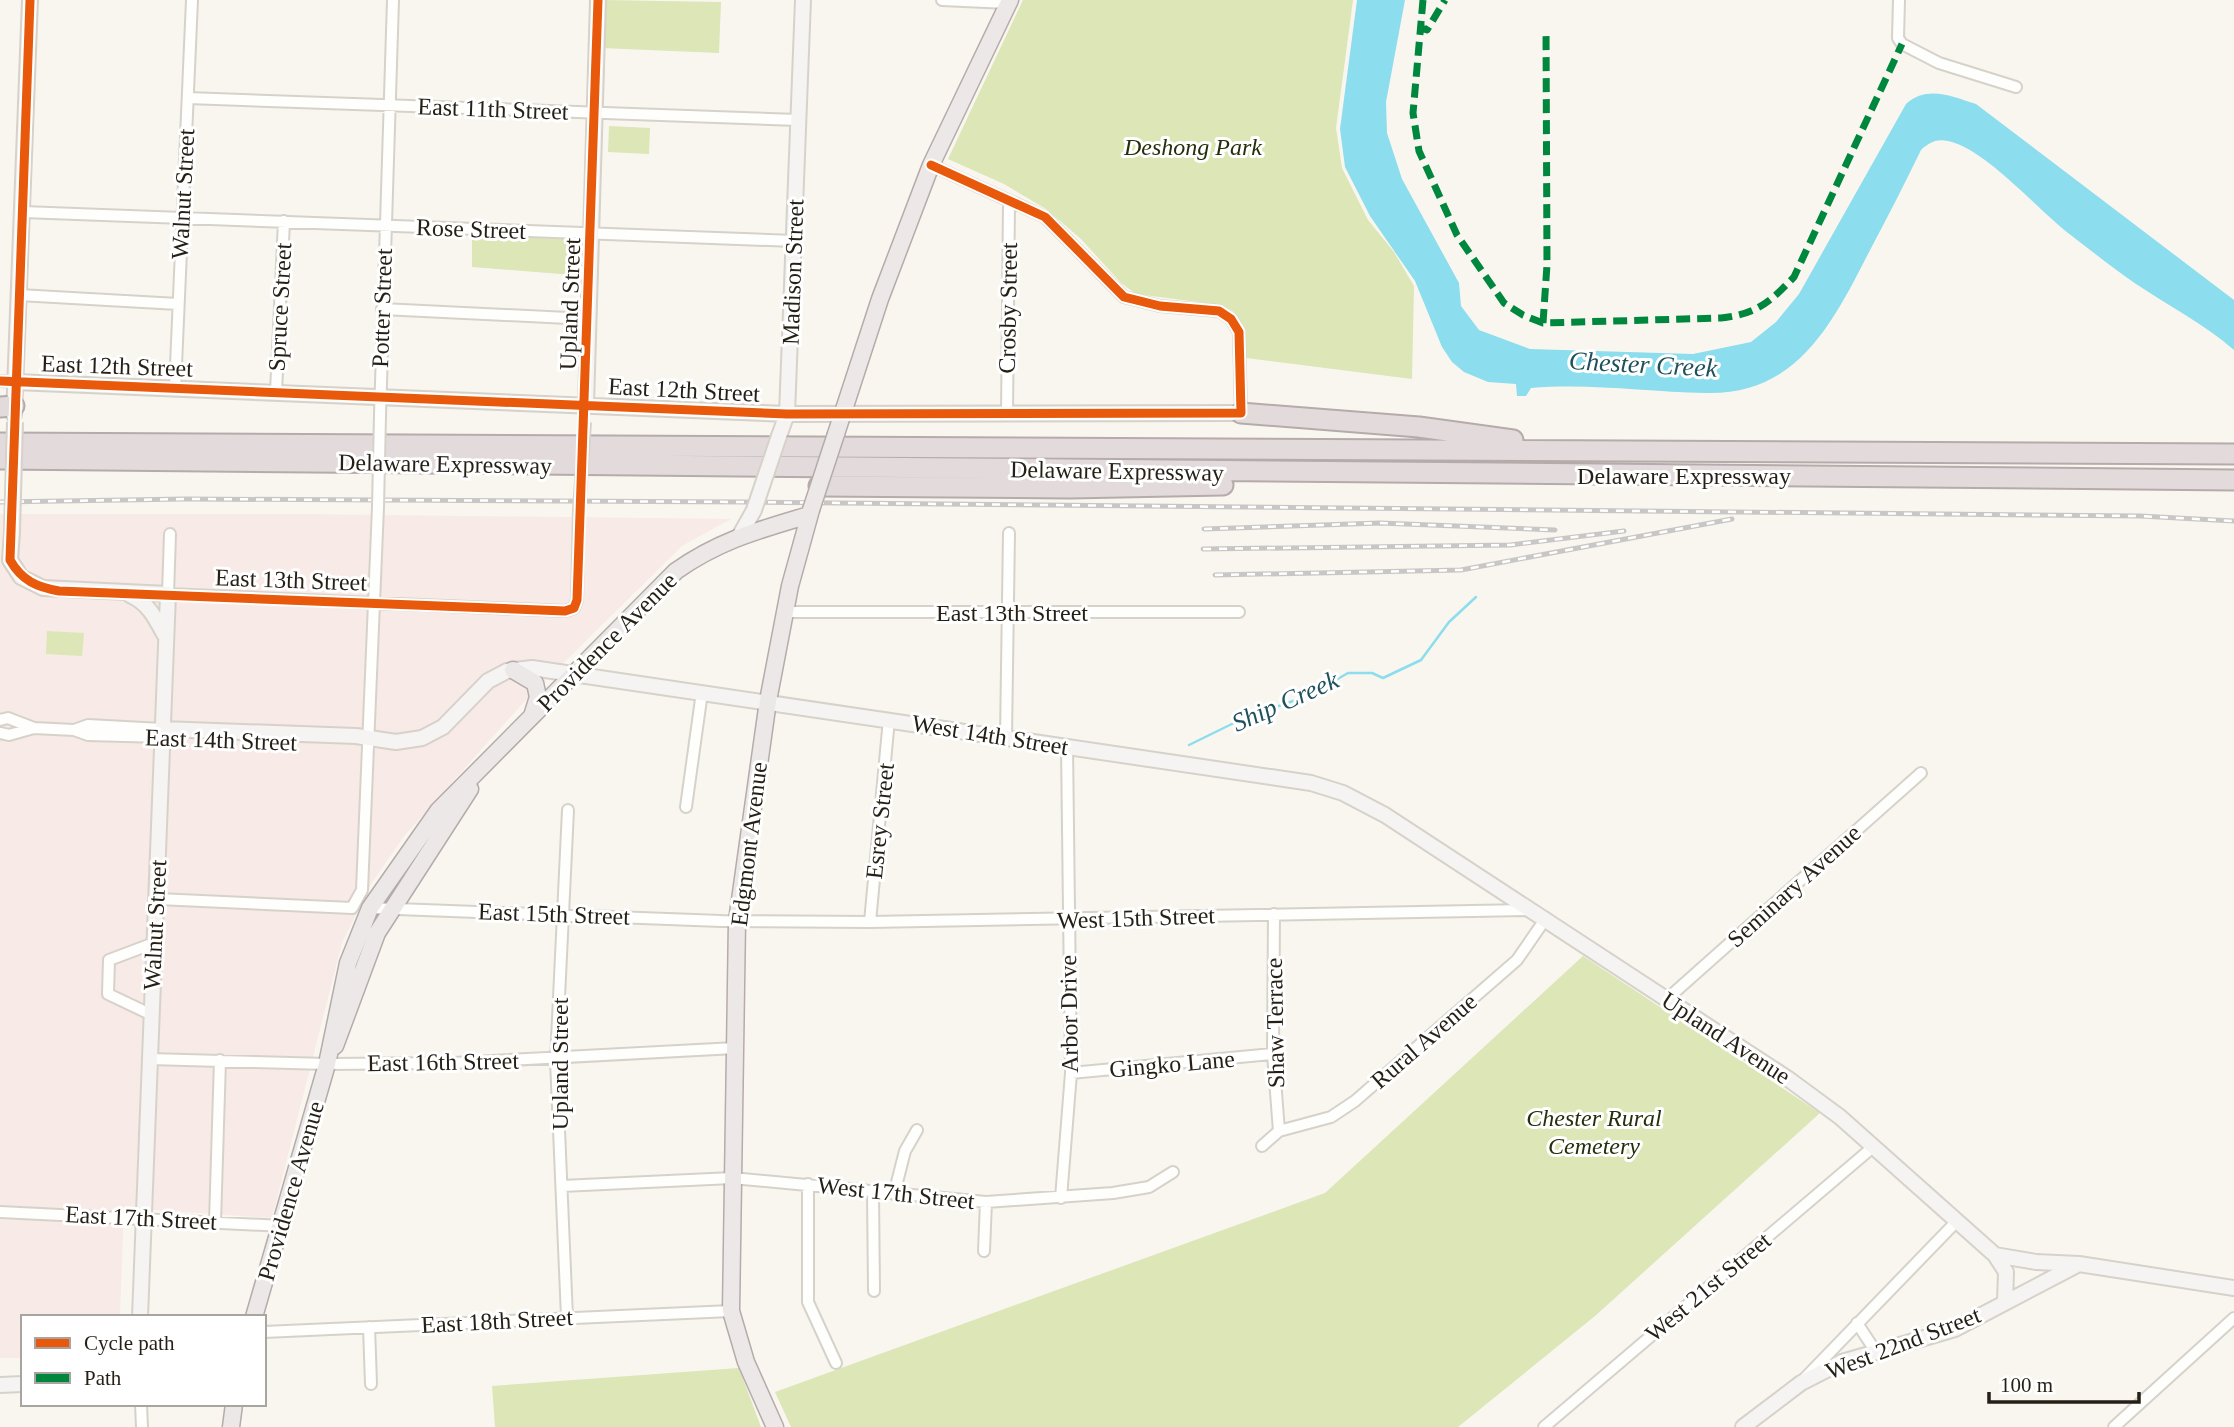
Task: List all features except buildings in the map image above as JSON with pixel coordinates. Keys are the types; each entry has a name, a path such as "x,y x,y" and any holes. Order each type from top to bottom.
{"highway":[{"path":"1241,413 1406,426 1524,441 1639,451"},
{"name":"Delaware Expressway","path":"0,443 2226,454"},
{"name":"Delaware Expressway","path":"0,459 2229,480"},
{"path":"818,486 1413,485 1506,475"}],"main road":[{"name":"Edgmont Avenue","path":"775,1427 746,1362 731,1311 737,921 768,701 785,612 810,512 891,271 931,165 1009,1"},
{"name":"Providence Avenue","path":"255,1315 283,1226 327,1065 348,963 370,908 438,811 676,571 716,545 810,512"},
{"path":"513,670 530,678 538,691 531,718"},
{"name":"Providence Avenue","path":"327,1065 347,1023 370,950 391,908 494,757"},
{"path":"231,1427 234,1406"}],"street":[{"path":"7,481 10,412 15,382 30,0"},
{"name":"Walnut Street","path":"175,388 192,0"},
{"name":"Potter Street","path":"158,899 352,908 362,890 366,740 378,508 379,396 393,0"},
{"name":"Upland Street","path":"574,608 577,600 579,510 586,405 598,0"},
{"name":"Madison Street","path":"740,535 754,510 787,414 803,0"},
{"path":"942,0 1009,1"},
{"path":"1899,0 1898,38 1902,44 1939,63 2016,87"},
{"name":"East 11th Street","path":"188,98 799,120"},
{"path":"931,165 1045,217 1124,297 1160,306 1219,311 1231,319 1239,332 1241,413"},
{"name":"Crosby Street","path":"1007,415 1010,202"},
{"name":"Rose Street","path":"23,212 794,241"},
{"name":"Spruce Street","path":"276,392 284,221"},
{"path":"19,295 178,304"},
{"path":"382,309 588,319"},
{"name":"East 12th Street","path":"0,381 787,414 1241,413"},
{"name":"East 13th Street","path":"7,481 12,532 10,560 30,583 43,588 565,611 574,608"},
{"path":"1006,736 1009,533"},
{"name":"Walnut Street","path":"141,1315 150,1014 158,899 170,534"},
{"path":"126,593 143,601 165,636"},
{"name":"East 13th Street","path":"785,612 1239,612"},
{"path":"513,670 577,672 768,701"},
{"name":"East 14th Street","path":"0,720 8,718 34,728 74,730 89,725 162,733 268,738 356,736 366,740 408,740 434,734 488,681 513,670"},
{"path":"686,807 702,692"},
{"name":"West 14th Street","path":"768,701 1211,767"},
{"name":"Esrey Street","path":"870,922 890,719"},
{"name":"East 14th Street","path":"0,733 9,735 34,728"},
{"name":"Arbor Drive","path":"1061,1198 1071,1073 1067,747"},
{"name":"Upland Avenue","path":"1211,767 1301,780 1343,793 1385,815 1540,914 1821,1102 1996,1255 2036,1262 2078,1264 2234,1288"},
{"name":"Seminary Avenue","path":"1667,999 1922,773"},
{"name":"Upland Street","path":"566,1317 556,1060 568,810"},
{"name":"East 15th Street","path":"370,908 737,921"},
{"name":"West 15th Street","path":"737,921 1068,920 1274,914 1540,914"},
{"name":"Shaw Terrace","path":"1274,914 1273,1054 1279,1131"},
{"name":"Rural Avenue","path":"1279,1131 1331,1117 1356,1101 1517,960 1540,914"},
{"path":"150,1014 108,994 109,960 154,943"},
{"name":"East 16th Street","path":"150,1059 327,1065 556,1060 735,1048"},
{"name":"Gingko Lane","path":"1071,1073 1273,1054"},
{"path":"215,1222 220,1060"},
{"path":"894,1194 905,1151 917,1130"},
{"path":"1262,1146 1279,1131"},
{"name":"West 21st Street","path":"1544,1427 1873,1147"},
{"name":"West 17th Street","path":"732,1178 986,1202 1061,1198 1149,1187 1173,1172"},
{"path":"562,1186 732,1178"},
{"path":"807,1184 808,1302 836,1363"},
{"path":"873,1192 874,1292"},
{"path":"984,1251 986,1202"},
{"name":"East 17th Street","path":"0,1212 144,1217 283,1226"},
{"name":"West 22nd Street","path":"1743,1427 1801,1383 1956,1222"},
{"path":"1996,1255 2006,1272 2006,1302"},
{"name":"West 22nd Street","path":"1801,1383 1842,1362 1955,1329 2078,1264"},
{"name":"East 18th Street","path":"266,1332 731,1311"},
{"path":"2114,1427 2234,1318"},
{"path":"1857,1323 1876,1352"},
{"path":"369,1327 371,1384"},
{"path":"3,1383 21,1384"},
{"path":"141,1406 142,1427"}],"shaded area":[{"path":"0,514 308,514 731,519 682,546 523,703 405,835 371,884 342,943 272,1218 124,1208 120,1315 21,1315 21,1358 0,1358"}],"green space":[{"path":"603,0 721,2 719,53 601,48"},
{"name":"Deshong Park","path":"1023,0 1353,0 1336,128 1342,168 1368,220 1394,252 1414,286 1412,379 1246,358 1245,328 1234,312 1221,305 1136,294 1121,283 1081,239 1046,209 1004,184 948,159"},
{"path":"609,126 650,128 649,154 608,152"},
{"path":"472,236 575,239 573,275 472,267"},
{"path":"47,631 84,633 82,656 46,654"},
{"name":"Chester Rural Cemetery","path":"1583,956 1820,1113 1595,1316 1458,1427 791,1427 775,1392 1325,1193"},
{"path":"739,1368 761,1427 495,1427 492,1386"}],"water":[{"name":"Chester Creek","path":"1357,0 1405,0 1386,102 1387,133 1402,179 1459,283 1461,306 1479,330 1530,349 1693,354 1751,342 1776,322 1799,294 1906,104 1922,95 1940,94 1976,104 2234,300 2234,350 2104,260 1984,160 1955,143 1941,140 1921,150 1854,280 1825,329 1808,351 1765,382 1738,390 1706,393 1553,387 1531,388 1526,396 1517,396 1516,384 1488,382 1464,372 1452,362 1442,347 1415,281 1370,216 1345,167 1340,129"}],"waterway":[{"name":"Ship Creek","path":"1189,745 1242,719 1310,695 1348,673 1372,673 1383,678 1421,660 1449,622 1476,597"}],"railway":[{"path":"0,502 185,499 746,502 2140,516 2234,521"},
{"path":"1215,575 1461,570 1732,519"},
{"path":"1204,529 1380,523 1555,530"},
{"path":"1203,549 1510,545 1624,531"}],"marked path":[{"path":"1423,0 1413,113 1419,151 1457,235 1504,303 1543,323 1721,318 1754,310 1770,300 1794,277 1902,44"},
{"path":"1421,24 1421,28 1427,30 1445,0"},
{"path":"1543,323 1547,265 1546,30"}],"cycle path":[{"path":"30,0 10,560 20,573 37,585 59,591 565,611 574,608 577,600 598,0"},
{"path":"0,381 787,414 1241,413 1239,332 1231,319 1219,311 1160,306 1124,297 1045,217 931,165"}]}
